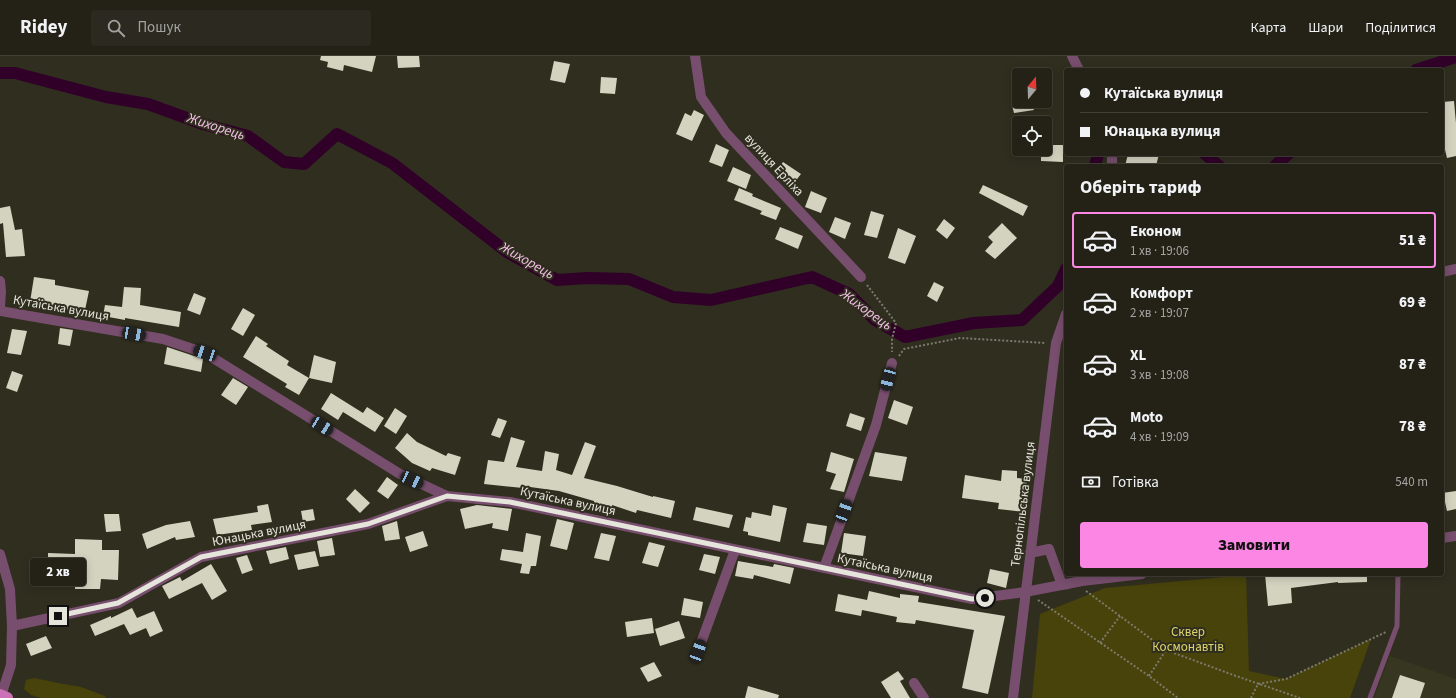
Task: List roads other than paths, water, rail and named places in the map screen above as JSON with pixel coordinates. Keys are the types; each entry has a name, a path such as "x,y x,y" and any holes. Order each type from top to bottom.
{"street":[{"name":"вулиця Ерліха","path":"695,56 701,97 726,133 861,277"},
{"path":"1072,56 1078,68"},
{"path":"1444,272 1456,269"},
{"path":"0,281 0,307"},
{"name":"Кутаїська вулиця","path":"0,311 163,339 205,353 400,474 447,496 510,502 972,599 1025,592 1074,582 1125,576"},
{"name":"Тернопільська вулиця","path":"1013,698 1056,343 1064,320"},
{"path":"1056,343 1064,341"},
{"path":"824,568 876,425 892,363"},
{"name":"Юнацька вулиця","path":"12,626 118,603 201,557 368,524 447,496"},
{"path":"1444,538 1456,536"},
{"path":"1030,553 1049,549 1062,585 1074,582"},
{"path":"698,651 735,550"},
{"path":"0,554 10,589 12,626 11,665 3,696"},
{"path":"914,683 924,698"}],"lane":[{"path":"1370,698 1397,626 1398,576"}],"waterway":[{"name":"Жихорець","path":"1422,68 1456,57"},
{"name":"Жихорець","path":"0,73 15,73 106,97 148,104 203,124 248,136 284,162 304,164 337,134 392,163 507,252 557,280 587,278 629,279 673,297 711,300 812,277 849,294 875,320 905,337 974,323 1022,320 1058,286 1064,273"},
{"name":"Жихорець","path":"1096,164 1098,156"},
{"name":"Жихорець","path":"1207,156 1217,164"},
{"name":"Жихорець","path":"1277,164 1286,156"}],"park label":[{"name":"Сквер Космонавтів","path":"1188,640"}]}
